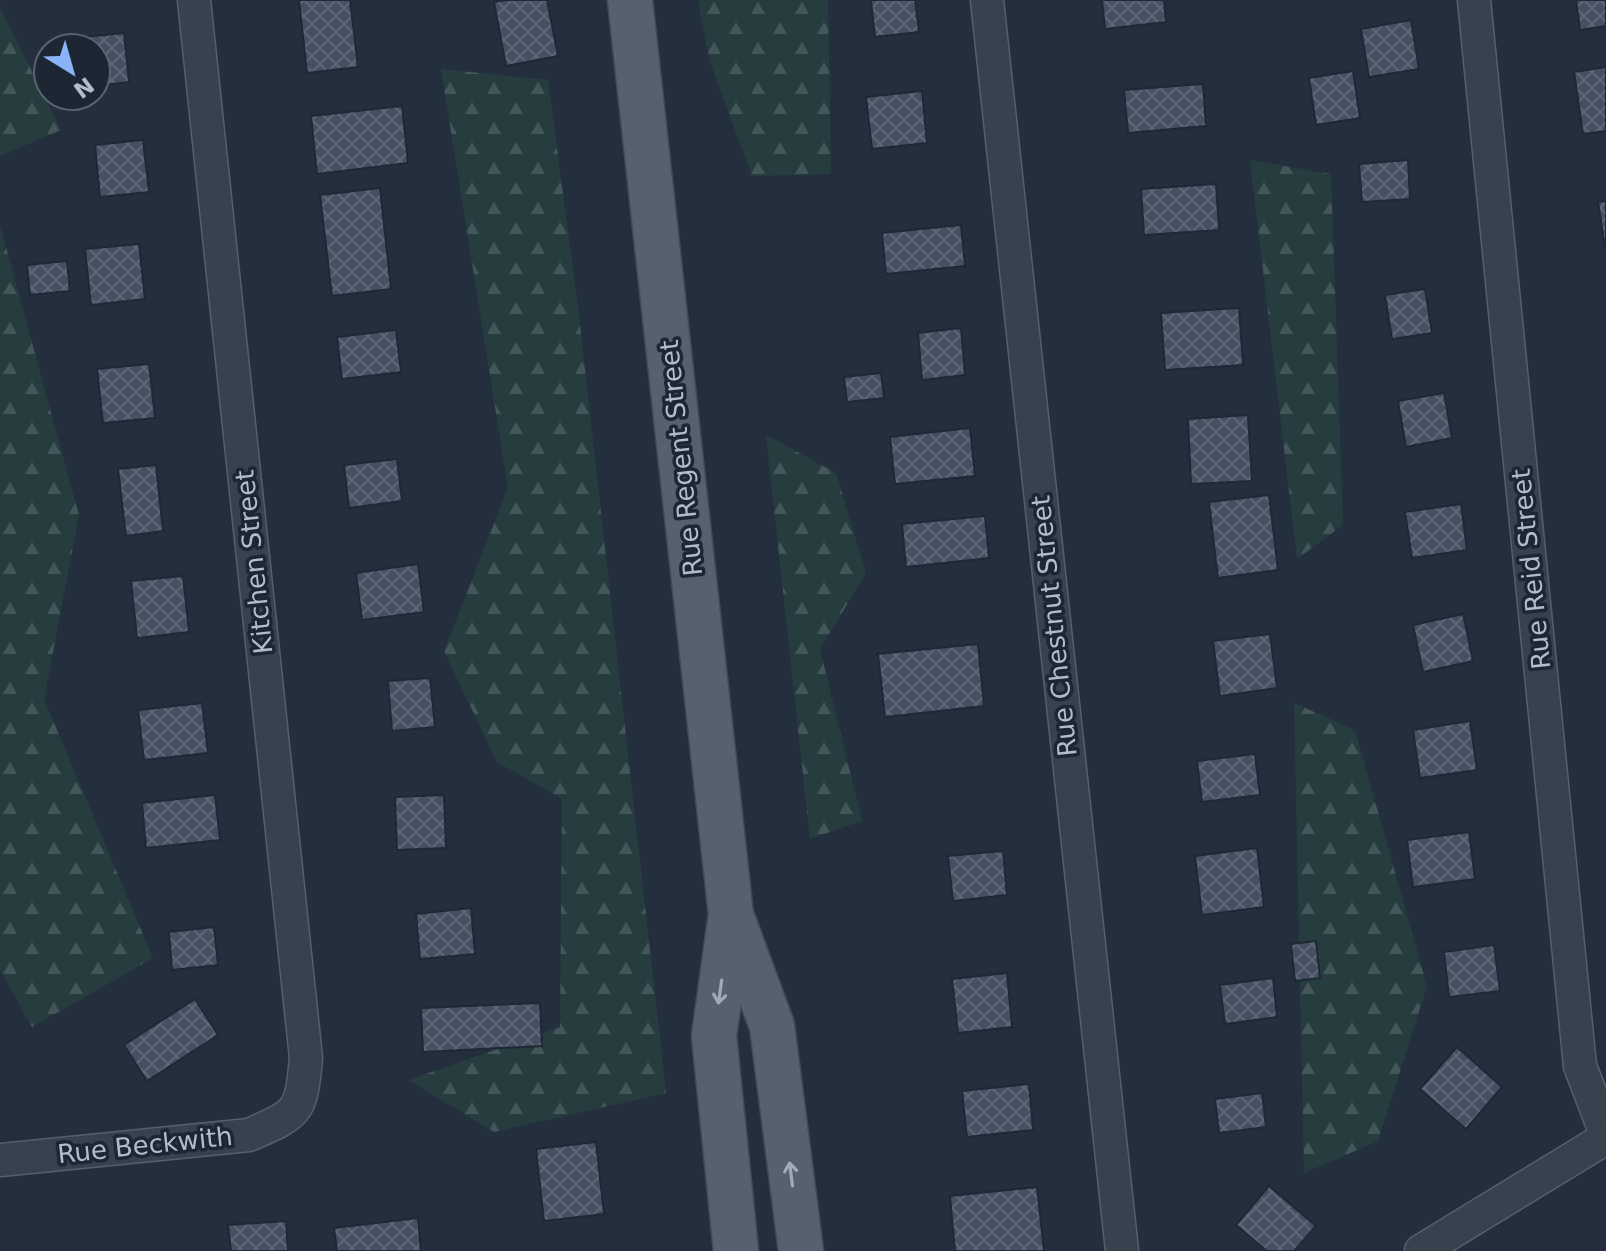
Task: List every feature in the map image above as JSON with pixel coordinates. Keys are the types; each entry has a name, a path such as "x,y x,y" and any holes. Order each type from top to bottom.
{"main road":[{"name":"Rue Regent Street","path":"630,0 731,915 772,1026 801,1251"},
{"name":"Rue Regent Street","path":"731,915 714,1036 736,1251"}],"street":[{"name":"Kitchen Street","path":"194,0 306,1058 303,1097 286,1119"},
{"name":"Rue Chestnut Street","path":"987,0 1122,1251"},
{"name":"Rue Reid Street","path":"1474,0 1580,1066 1606,1136"},
{"name":"Rue Beckwith","path":"0,1160 249,1135 286,1119"},
{"path":"1421,1251 1606,1136"}],"green space":[{"path":"698,0 828,0 831,174 752,176 710,62"},
{"path":"0,7 32,72 32,112 52,112 61,130 0,156"},
{"path":"441,69 548,80 578,307 666,1093 494,1132 409,1080 560,1027 562,799 497,762 444,651 508,488"},
{"path":"1250,160 1331,174 1343,525 1297,559"},
{"path":"0,225 79,515 44,699 153,958 32,1027 0,970"},
{"path":"766,435 836,473 866,573 820,649 862,821 810,839"},
{"path":"1294,703 1355,730 1427,986 1378,1141 1304,1173"}],"building":[{"path":"299,0 350,0 358,67 307,73"},
{"path":"547,0 558,56 506,66 494,2"},
{"path":"871,0 915,0 919,32 875,37"},
{"path":"1102,0 1164,0 1166,22 1105,29"},
{"path":"1576,0 1606,0 1606,26 1580,30"},
{"path":"1411,20 1419,69 1369,77 1361,29"},
{"path":"124,33 129,82 112,84 112,34"},
{"path":"1606,67 1606,131 1583,134 1574,72"},
{"path":"1353,71 1360,118 1316,125 1309,78"},
{"path":"1203,84 1206,126 1128,133 1124,90"},
{"path":"922,91 927,143 872,149 866,97"},
{"path":"402,106 408,163 317,174 311,116"},
{"path":"143,140 149,192 100,197 95,145"},
{"path":"1408,160 1410,199 1362,202 1359,164"},
{"path":"1216,184 1219,230 1144,235 1141,189"},
{"path":"380,188 391,289 332,296 320,195"},
{"path":"1606,201 1606,247 1605,248 1598,202"},
{"path":"961,225 965,266 886,274 882,233"},
{"path":"139,244 145,299 91,305 85,249"},
{"path":"67,261 70,291 30,295 27,265"},
{"path":"1425,289 1432,333 1392,339 1385,295"},
{"path":"1239,308 1243,365 1165,370 1161,313"},
{"path":"961,328 965,375 922,380 918,333"},
{"path":"396,330 401,372 342,379 337,337"},
{"path":"149,364 155,418 103,423 97,369"},
{"path":"881,373 884,398 847,402 844,377"},
{"path":"1444,393 1452,438 1406,447 1398,401"},
{"path":"1248,415 1252,481 1191,484 1188,419"},
{"path":"970,428 975,476 895,484 890,437"},
{"path":"397,459 402,501 349,508 344,465"},
{"path":"156,465 163,531 126,536 118,469"},
{"path":"1269,495 1278,570 1218,578 1209,502"},
{"path":"1461,504 1467,550 1412,558 1405,512"},
{"path":"985,516 989,558 906,567 902,524"},
{"path":"418,564 424,612 362,620 356,573"},
{"path":"183,576 189,632 137,638 131,581"},
{"path":"1463,614 1473,661 1423,672 1413,625"},
{"path":"1270,634 1277,688 1220,696 1213,641"},
{"path":"978,644 984,706 885,717 878,654"},
{"path":"430,678 435,727 392,731 388,681"},
{"path":"202,703 208,753 144,760 138,710"},
{"path":"1470,721 1477,770 1420,778 1413,730"},
{"path":"1255,754 1260,795 1202,802 1197,761"},
{"path":"215,795 220,840 146,848 142,803"},
{"path":"444,795 446,848 397,850 395,797"},
{"path":"1469,832 1475,879 1413,887 1407,840"},
{"path":"1257,848 1264,907 1202,915 1195,856"},
{"path":"1003,851 1007,895 953,901 948,856"},
{"path":"471,908 475,954 420,959 416,914"},
{"path":"214,927 218,965 172,970 169,932"},
{"path":"1316,941 1320,978 1295,981 1291,944"},
{"path":"1494,945 1500,991 1449,997 1444,952"},
{"path":"1007,973 1012,1027 958,1033 952,979"},
{"path":"1273,978 1277,1017 1225,1024 1220,985"},
{"path":"195,999 218,1035 147,1081 124,1045"},
{"path":"540,1003 542,1046 423,1052 421,1008"},
{"path":"1457,1047 1502,1087 1466,1129 1420,1089"},
{"path":"1029,1084 1033,1130 967,1137 962,1091"},
{"path":"1262,1093 1266,1127 1219,1133 1215,1099"},
{"path":"596,1142 604,1214 544,1221 536,1149"},
{"path":"1269,1186 1316,1226 1294,1251 1267,1251 1236,1225"},
{"path":"1037,1187 1044,1251 955,1251 950,1196"},
{"path":"418,1218 421,1251 337,1251 334,1228"},
{"path":"286,1221 288,1251 231,1251 228,1225"}]}
